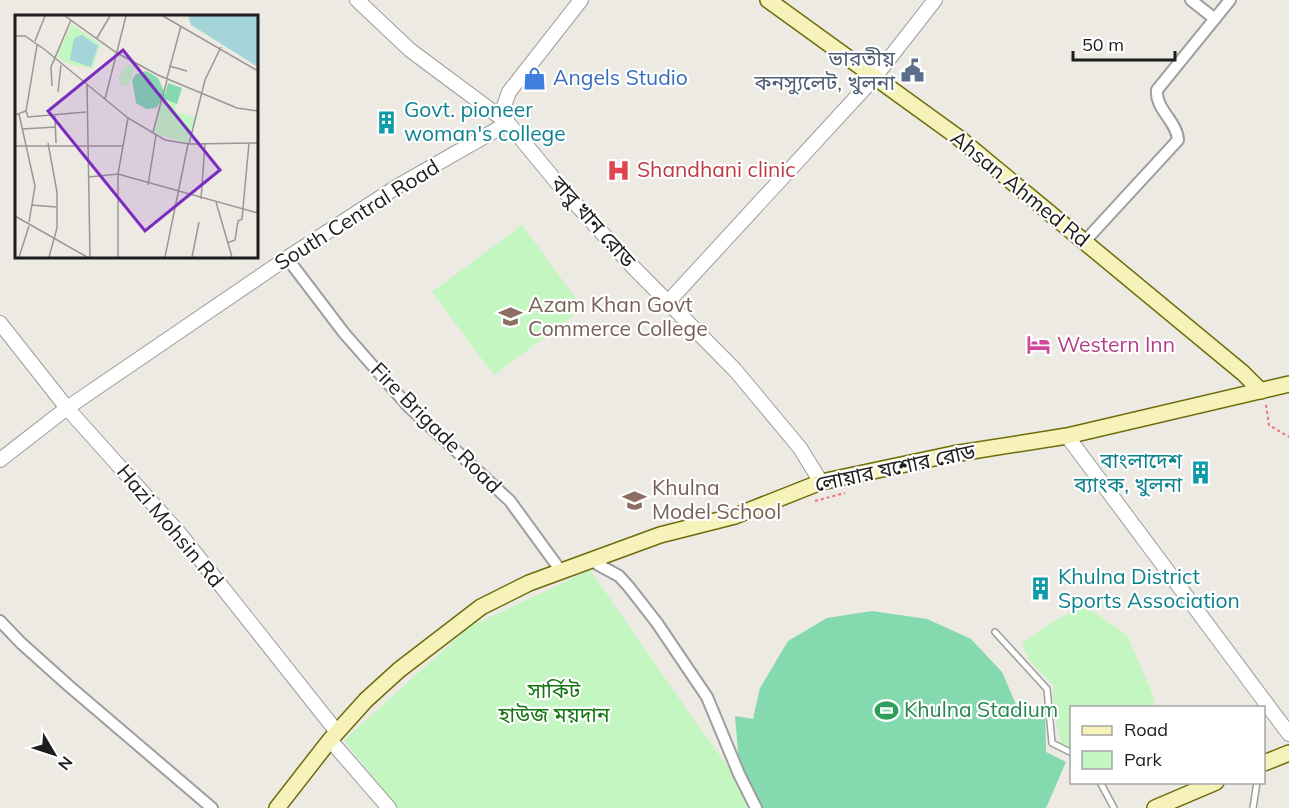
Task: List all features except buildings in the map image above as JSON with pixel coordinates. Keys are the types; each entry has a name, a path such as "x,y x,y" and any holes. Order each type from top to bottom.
{"main road":[{"name":"Ahsan Ahmed Rd","path":"768,0 958,138 1085,241 1262,391"},
{"name":"লোয়ার যশোর রোড","path":"277,808 333,736 366,700 399,670 481,607 529,583 660,535 735,516 821,482 952,454 1067,436 1289,384"},
{"path":"1265,762 1289,753"},
{"path":"1155,808 1214,784"}],"street":[{"name":"বাবু খান রোড","path":"357,0 410,50 508,123 564,191 735,370 800,448 821,482"},
{"path":"508,123 504,106 509,92 580,0"},
{"path":"668,302 874,78 935,0"},
{"path":"1191,0 1215,19"},
{"path":"1085,241 1178,140 1178,132 1156,98 1157,90 1230,0"},
{"name":"South Central Road","path":"0,460 67,408 286,258 398,186 508,123"},
{"name":"Fire Brigade Road","path":"286,258 344,333 408,406 510,501 561,571"},
{"name":"Hazi Mohsin Rd","path":"0,323 67,408 180,534 389,808"},
{"path":"1067,436 1289,734"},
{"path":"594,559 597,564 619,576 629,587 657,623 707,697 739,774 756,808"},
{"path":"0,621 21,644 212,808"}],"lane":[{"path":"995,632 1047,689 1052,743 1070,752"},
{"path":"1101,784 1114,808"},
{"path":"1253,808 1257,784"}],"path":[{"path":"1262,391 1269,425 1289,437"},
{"path":"805,504 850,491"}],"green space":[{"name":"Azam Khan Govt Commerce College","path":"522,225 583,308 494,375 432,292"},
{"name":"সার্কিট হাউজ ময়দান","path":"590,570 758,808 396,808 344,740 469,627"},
{"path":"1084,605 1127,635 1156,706 1070,706 1070,748 1062,745 1053,711 1053,685 1029,660 1022,644 1051,623"},
{"name":"Khulna Stadium","path":"872,611 927,619 971,639 1002,672 1020,714 1045,705 1046,752 1066,762 1046,808 758,808 739,763 735,716 753,719 760,688 788,641 827,618"}],"place":[{"name":"ভারতীয় কনস্যুলেট, খুলনা","path":"913,71"},
{"name":"Angels Studio","path":"535,78"},
{"name":"Govt. pioneer woman's college","path":"386,122"},
{"name":"Shandhani clinic","path":"619,170"},
{"name":"Azam Khan Govt Commerce College","path":"510,317"},
{"name":"Western Inn","path":"1039,345"},
{"name":"বাংলাদেশ ব্যাংক, খুলনা","path":"1200,473"},
{"name":"Khulna Model School","path":"634,500"},
{"name":"Khulna District Sports Association","path":"1040,589"},
{"name":"Khulna Stadium","path":"886,710"}]}
